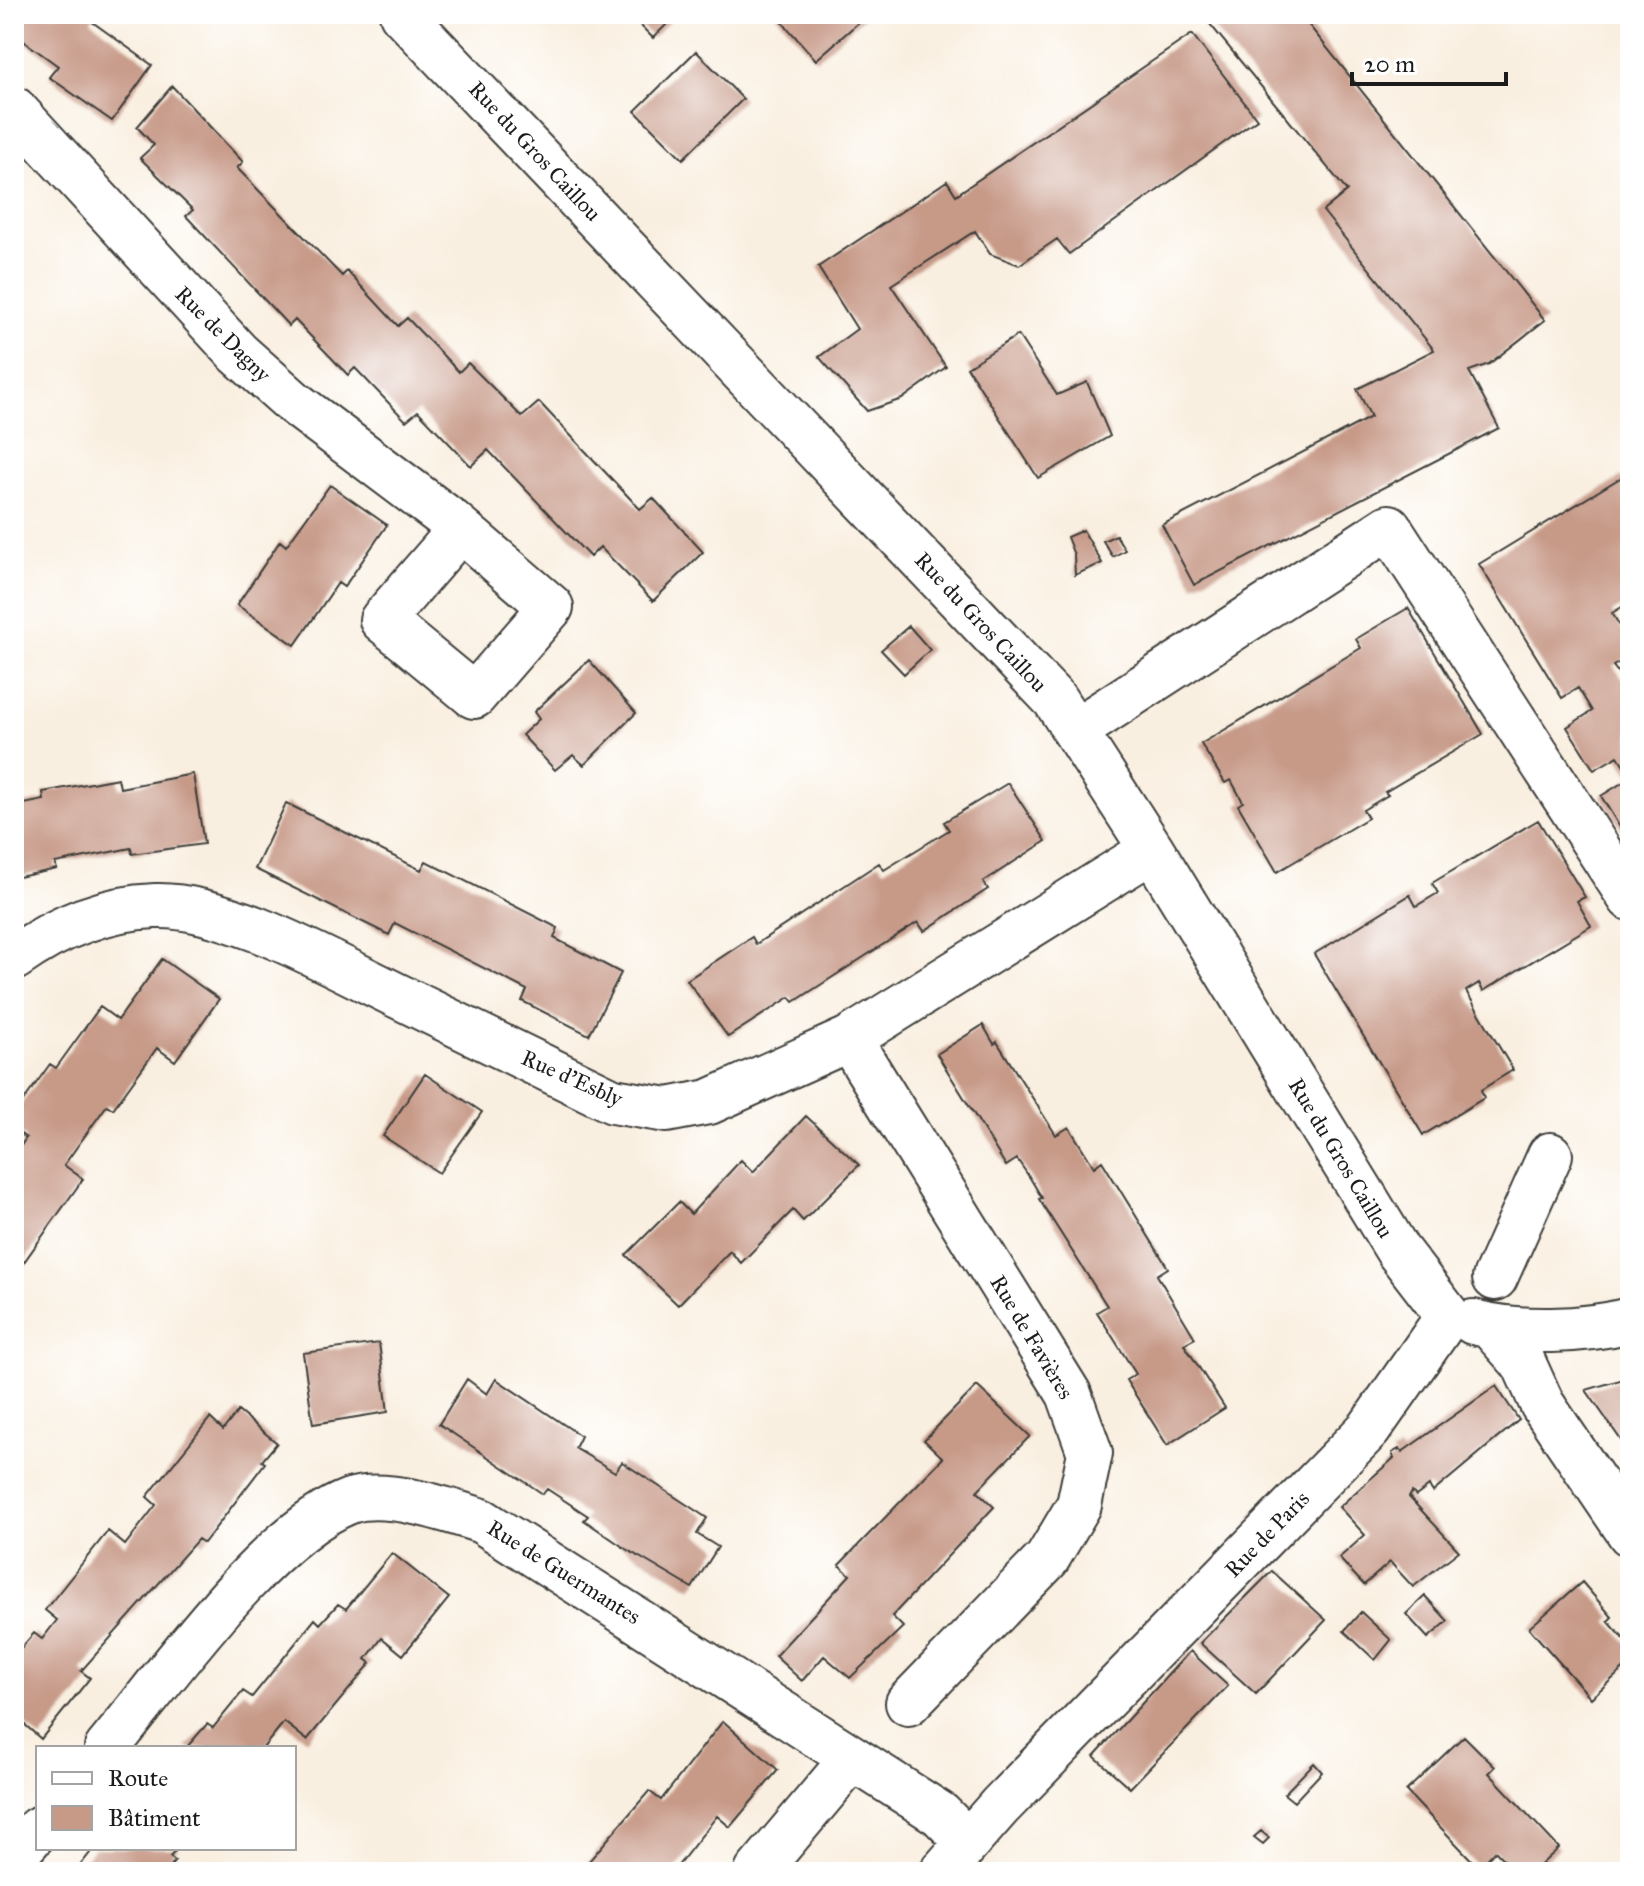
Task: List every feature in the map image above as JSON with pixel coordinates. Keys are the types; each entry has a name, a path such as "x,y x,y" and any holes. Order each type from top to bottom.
{"street":[{"name":"Rue du Gros Caillou","path":"402,14 1055,700 1152,850 1398,1251 1448,1316"},
{"name":"Rue de Dagny","path":"14,109 238,353 293,402 460,530"},
{"path":"1075,731 1389,527 1630,898"},
{"name":"Rue d'Esbly","path":"14,958 34,943 88,917 157,906 220,917 291,944 613,1101 667,1110 709,1102 849,1039 1152,850"},
{"name":"Rue de Favières","path":"849,1039 1069,1394 1090,1453 1079,1505 1047,1559 908,1703"},
{"path":"1495,1278 1550,1155"},
{"path":"1448,1316 1491,1327 1550,1328 1630,1320"},
{"name":"Rue de Paris","path":"954,1857 1369,1429 1448,1316"},
{"path":"1491,1327 1524,1364 1542,1404 1630,1534"},
{"name":"Rue de Guermantes","path":"109,1746 260,1564 303,1529 352,1500 416,1500 482,1521 940,1814 954,1857"},
{"path":"757,1872 852,1759"},
{"path":"14,1856 36,1831"}],"building":[{"path":"14,14 95,14 91,21 152,65 112,121 49,77 58,66 14,34"},
{"path":"629,14 677,14 653,38"},
{"path":"775,14 868,14 816,60"},
{"path":"1221,14 1300,14 1545,320 1489,364 1469,371 1499,428 1194,585 1162,525 1371,417 1357,389 1434,350 1323,211 1347,191 1209,23"},
{"path":"1192,34 1257,119 1069,254 1057,239 1019,265 990,254 975,231 891,285 946,367 902,399 867,411 819,357 857,329 818,267 947,181 956,195"},
{"path":"696,51 743,99 683,159 635,111"},
{"path":"172,86 243,162 237,168 342,276 347,271 398,326 407,318 459,372 468,363 522,417 539,402 640,509 653,498 703,552 653,601 600,547 590,557 488,450 471,466 418,411 406,421 355,368 348,375 295,320 289,326 186,216 193,210 140,158 154,145 137,127"},
{"path":"1018,335 1057,395 1087,382 1110,436 1038,478 967,367"},
{"path":"1630,472 1630,602 1612,613 1630,642 1630,656 1613,666 1630,688 1630,775 1618,756 1594,770 1567,727 1592,711 1578,688 1562,698 1479,564"},
{"path":"330,485 387,525 344,587 338,583 295,645 237,605 280,541 286,546"},
{"path":"1083,530 1102,563 1075,575 1074,555 1067,537"},
{"path":"1116,535 1125,550 1113,557 1103,541"},
{"path":"1408,608 1483,734 1385,792 1388,795 1363,810 1368,818 1277,872 1238,805 1243,802 1231,780 1225,783 1201,744 1361,648 1356,639"},
{"path":"909,626 930,650 904,674 881,650"},
{"path":"589,660 636,713 584,765 573,755 555,770 522,735 539,719 534,712"},
{"path":"193,774 204,844 132,854 131,848 55,863 57,869 14,878 14,806 44,800 43,792 118,778 120,788"},
{"path":"1630,778 1630,844 1601,796"},
{"path":"1008,783 1046,841 983,882 988,889 924,931 918,922 794,1002 790,997 728,1037 687,980 752,937 756,944 879,863 884,870 949,830 944,822"},
{"path":"286,803 421,870 426,861 558,928 554,938 621,973 589,1035 522,1001 527,990 395,923 389,935 255,869"},
{"path":"1538,820 1585,897 1577,901 1591,926 1483,991 1479,983 1466,991 1513,1070 1481,1090 1484,1098 1423,1135 1314,954 1410,895 1416,906 1438,893 1432,883"},
{"path":"162,959 219,999 175,1061 157,1048 113,1109 107,1105 64,1165 83,1179 14,1276 14,1156 26,1138 14,1129 14,1114 50,1064 56,1068 100,1007 118,1020"},
{"path":"983,1025 1056,1135 1069,1127 1094,1167 1102,1161 1168,1268 1157,1275 1195,1338 1184,1344 1225,1408 1167,1445 1126,1380 1136,1374 1097,1312 1107,1306 1039,1199 1042,1198 1030,1178 1017,1159 1006,1166 937,1054"},
{"path":"425,1074 482,1112 439,1173 383,1136"},
{"path":"806,1116 859,1165 803,1221 793,1210 741,1263 730,1251 678,1305 626,1255 679,1202 691,1214 741,1160 753,1172"},
{"path":"1630,1162 1630,1186 1629,1186 1623,1164"},
{"path":"379,1343 388,1412 313,1424 303,1353"},
{"path":"1630,1377 1630,1453 1586,1390"},
{"path":"467,1379 487,1394 496,1379 581,1436 575,1448 615,1472 622,1462 707,1518 697,1534 718,1547 692,1588 626,1549 584,1520 588,1516 547,1489 543,1494 439,1424"},
{"path":"977,1386 1030,1436 977,1491 994,1507 892,1616 903,1627 850,1678 824,1656 802,1681 775,1656 850,1575 839,1565 943,1458 924,1440"},
{"path":"1496,1386 1519,1420 1433,1492 1429,1486 1416,1496 1412,1492 1409,1497 1459,1551 1413,1587 1390,1562 1364,1585 1339,1558 1365,1535 1339,1507 1394,1458 1392,1453 1399,1449 1402,1452"},
{"path":"238,1411 277,1443 262,1461 265,1463 204,1543 198,1539 81,1671 90,1678 41,1739 14,1715 14,1656 34,1633 42,1639 57,1620 45,1610 108,1531 125,1545 156,1505 147,1497 210,1418 223,1430"},
{"path":"392,1553 449,1598 403,1655 382,1638 366,1659 371,1663 307,1740 284,1722 265,1746 188,1746 207,1724 213,1728 243,1691 252,1697 315,1619 320,1624 338,1604 346,1609"},
{"path":"1272,1571 1326,1620 1256,1694 1200,1643"},
{"path":"1582,1582 1612,1617 1608,1621 1630,1646 1630,1663 1591,1698 1529,1628"},
{"path":"1425,1596 1448,1621 1428,1638 1406,1614"},
{"path":"1361,1612 1391,1640 1375,1660 1344,1631"},
{"path":"1190,1651 1228,1686 1130,1788 1094,1756"},
{"path":"723,1721 778,1770 730,1827 717,1816 673,1872 587,1872 583,1868 649,1791 661,1800"},
{"path":"1464,1736 1495,1767 1489,1773 1559,1848 1533,1872 1515,1872 1495,1851 1479,1868 1406,1791"},
{"path":"1314,1763 1322,1772 1294,1802 1284,1794"},
{"path":"1261,1831 1269,1838 1263,1844 1254,1837"},
{"path":"92,1850 176,1850 170,1857 175,1861 166,1872 75,1872"}]}
